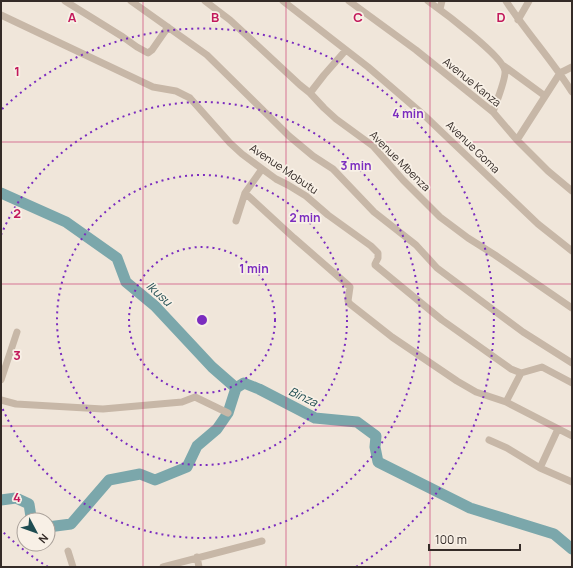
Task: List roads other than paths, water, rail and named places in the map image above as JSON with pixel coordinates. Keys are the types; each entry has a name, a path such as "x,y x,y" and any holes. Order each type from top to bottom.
{"street":[{"path":"65,1 148,53 152,50 168,27"},
{"path":"131,1 207,55 289,136 333,169 374,212 416,244 437,268 523,332 572,363"},
{"name":"Avenue Mbenza","path":"206,1 230,20 310,93 336,119 373,146 403,180 446,221 468,238 572,308"},
{"name":"Avenue Goma","path":"283,1 368,67 426,117 538,224 572,251"},
{"name":"Avenue Kanza","path":"349,1 416,50 493,112 517,140 548,171 572,191"},
{"path":"428,1 457,22 504,66 545,96"},
{"path":"440,9 442,1"},
{"path":"506,1 518,20 560,73 572,92"},
{"path":"518,20 529,1"},
{"name":"Avenue Mobutu","path":"1,15 153,88 176,91 185,94 195,102 230,143 262,169 276,179 306,196 328,215 372,246 378,253 378,258 375,265 442,320 512,369 521,373"},
{"path":"310,93 345,50"},
{"path":"493,112 506,73 504,66"},
{"path":"517,140 560,73 572,67"},
{"path":"236,221 245,193 262,169"},
{"path":"245,193 348,285 350,287 348,301 350,304 392,337 457,381 476,392 506,402 572,436"},
{"path":"1,380 17,332"},
{"path":"506,402 521,373 542,367 572,383"},
{"path":"1,400 16,404 103,409 182,402 195,397 228,413"},
{"path":"540,468 558,429"},
{"path":"489,440 507,448 540,468 572,482"},
{"path":"163,567 262,541"},
{"path":"68,551 74,567"},
{"path":"197,557 199,567"}],"waterway":[{"name":"Ikusu","path":"1,193 66,222 117,258 126,282 155,306 212,367 236,388"},
{"name":"Binza","path":"56,526 71,524 109,480 140,474 155,480 187,467 197,446 217,429 228,413 236,388 244,383 259,389 315,418 357,422 376,436 375,447 378,462 470,508 554,534 572,549"},
{"name":"Binza","path":"1,500 16,498 29,504 30,512"}]}
